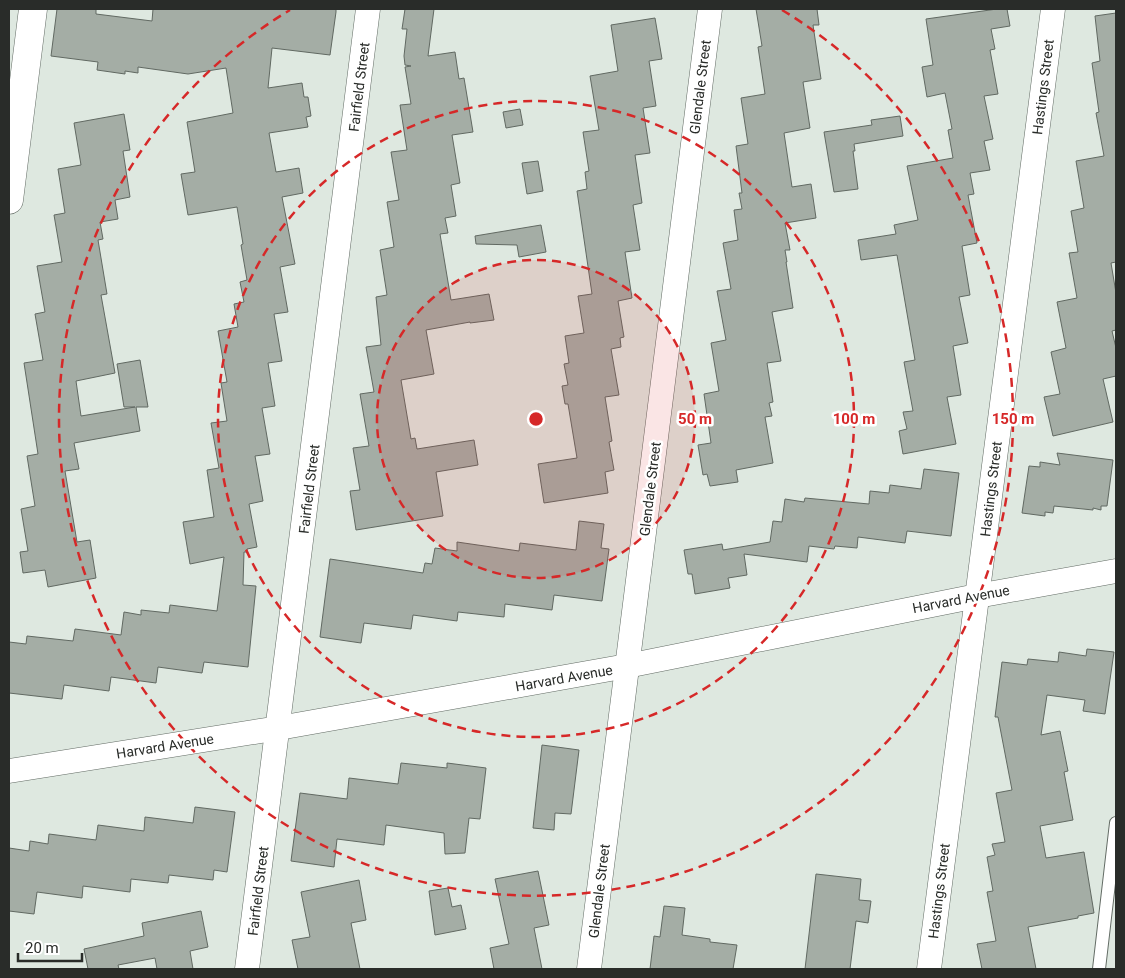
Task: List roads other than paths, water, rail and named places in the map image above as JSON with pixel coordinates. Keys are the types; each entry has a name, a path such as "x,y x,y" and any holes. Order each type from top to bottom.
{"main road":[{"path":"9,200 33,9"}],"street":[{"name":"Fairfield Street","path":"247,969 279,728 368,9"},
{"name":"Glendale Street","path":"589,969 710,9"},
{"name":"Hastings Street","path":"929,969 1053,9"},
{"name":"Harvard Avenue","path":"9,770 279,728 627,666 977,596 1116,571"}],"lane":[{"path":"1099,969 1116,823"}]}
